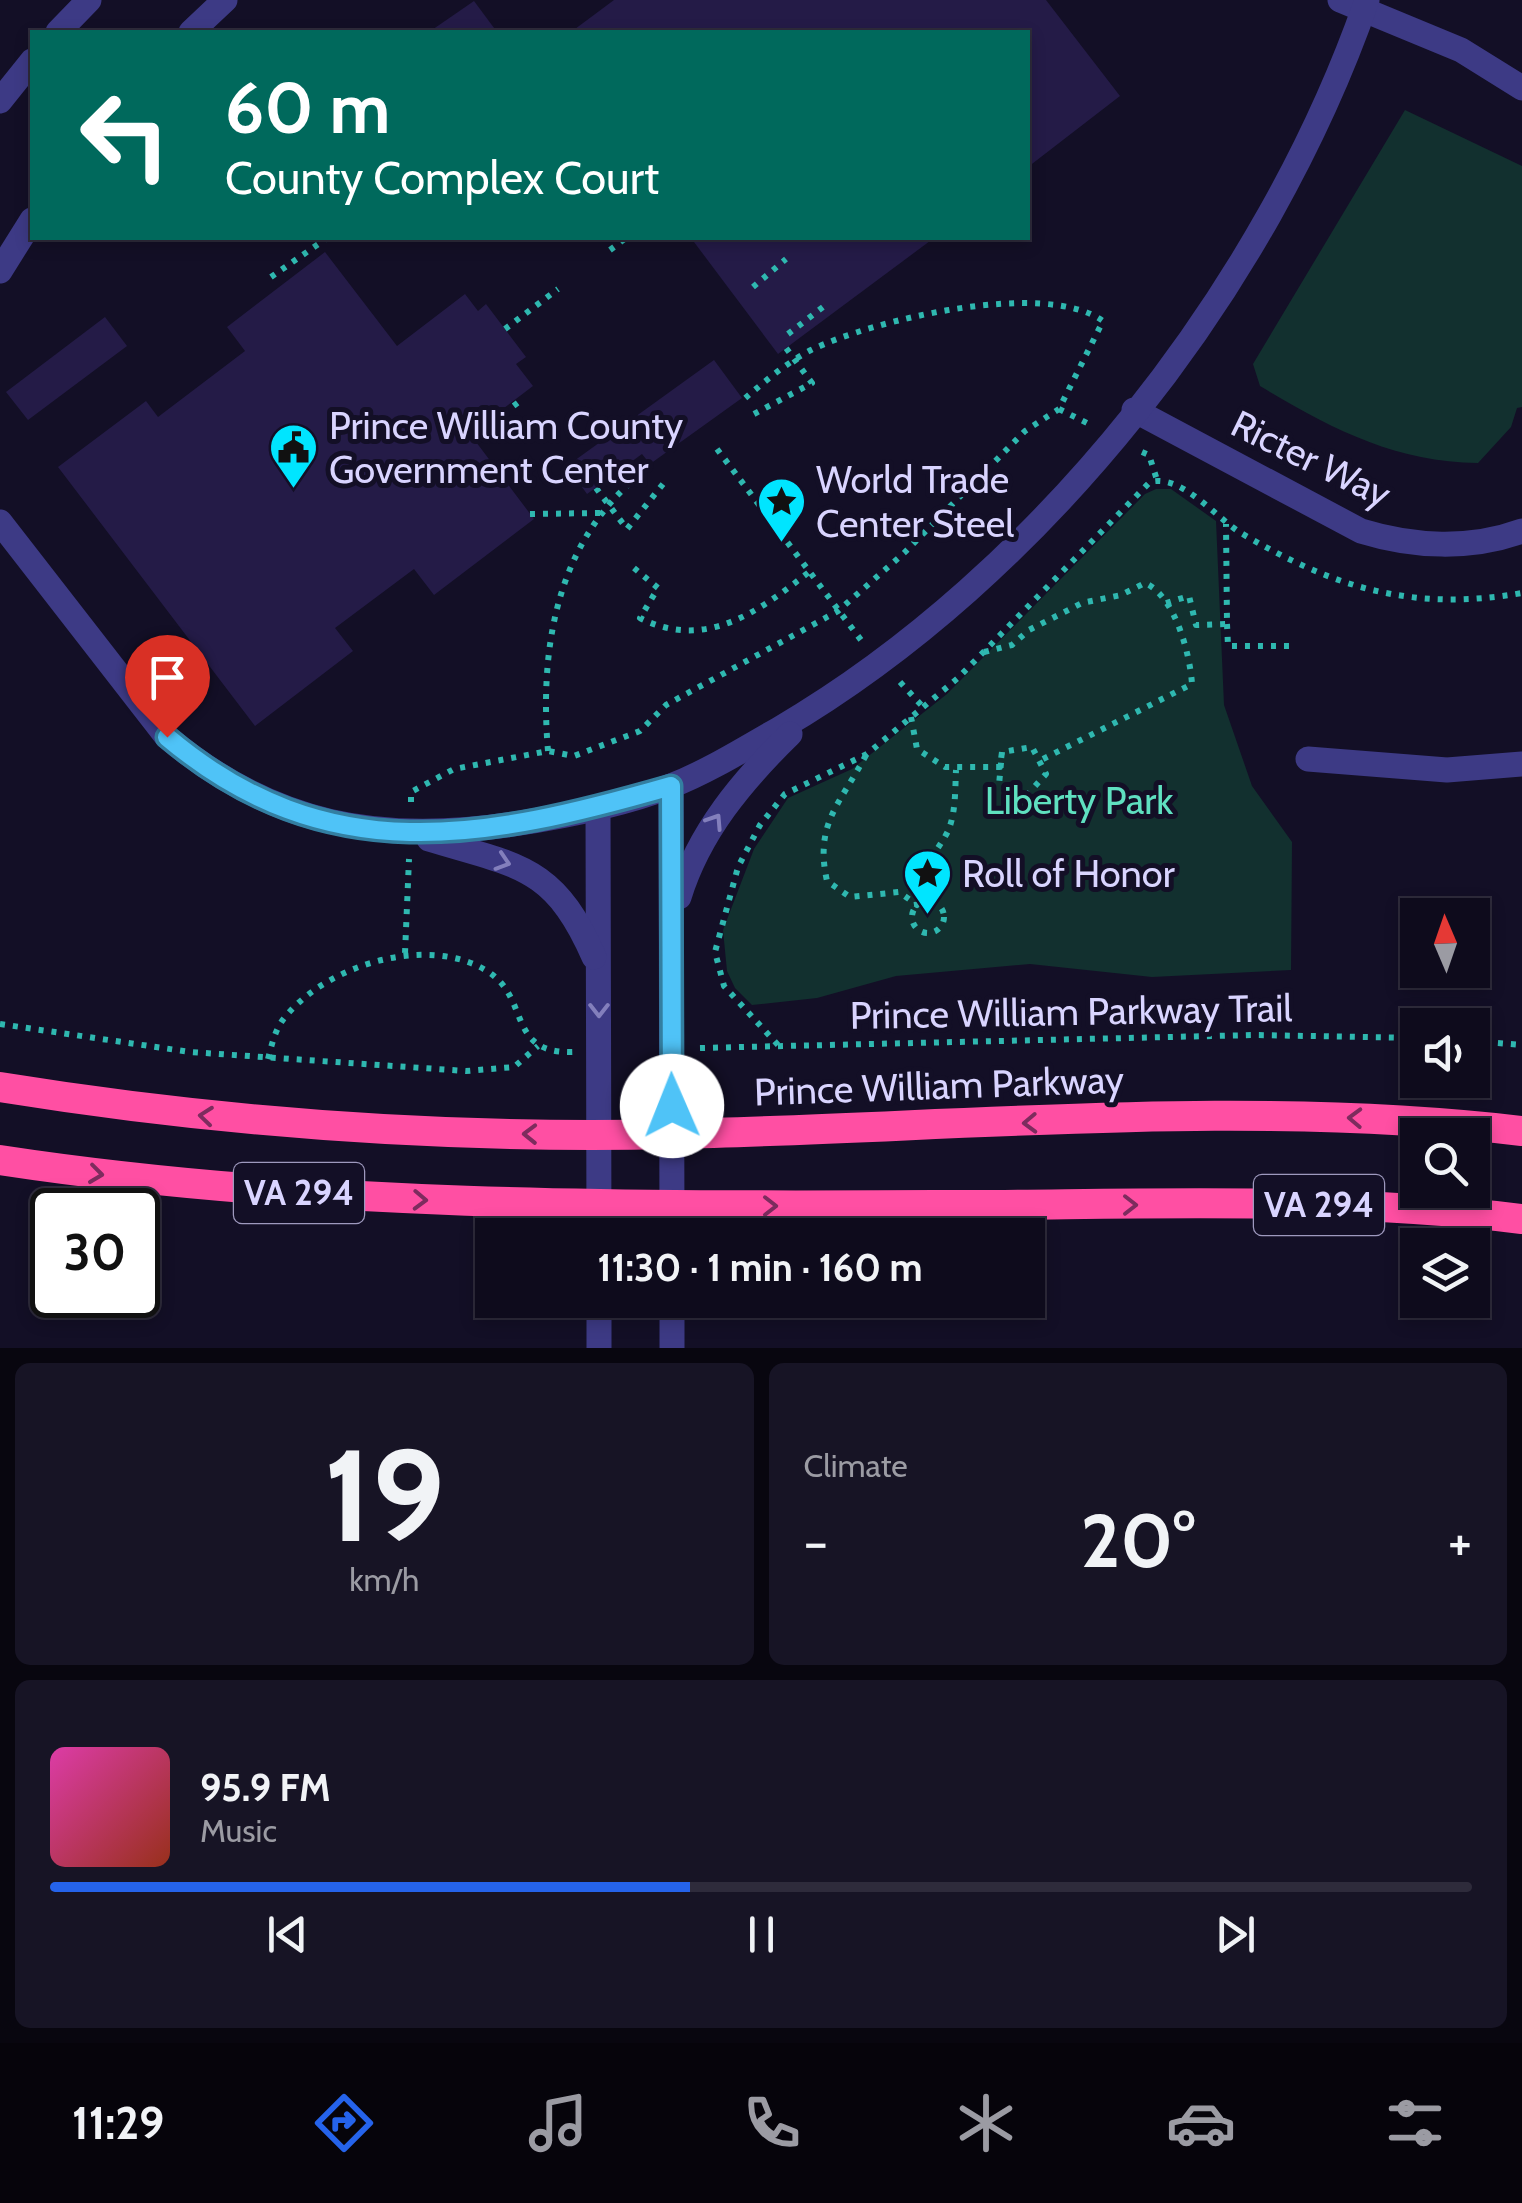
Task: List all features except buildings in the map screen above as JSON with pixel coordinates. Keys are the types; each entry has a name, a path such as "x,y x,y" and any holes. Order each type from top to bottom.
{"highway":[{"name":"Prince William Parkway","path":"0,1088 120,1107 276,1123 599,1135 1273,1116 1522,1131"},
{"name":"VA 294","path":"0,1160 246,1190 575,1218"},
{"name":"VA 294","path":"783,1218 1302,1204 1522,1219"}],"street":[{"path":"60,30 89,0"},
{"path":"193,30 225,0"},
{"path":"0,522 167,737 198,762 288,811 354,830 410,833 491,828 598,807 671,786 818,706 943,615 1032,527 1134,410 1192,335 1260,232 1314,128 1357,3 1462,50 1522,88"},
{"path":"0,101 30,64"},
{"path":"0,271 30,223"},
{"name":"Ricter Way","path":"1134,410 1361,531 1398,542 1440,546 1522,531"},
{"path":"672,944 686,874 718,815 763,760 818,706"},
{"path":"1308,759 1448,770 1522,764"},
{"path":"671,786 672,1218"},
{"path":"598,807 599,1218"},
{"path":"410,833 515,865 544,882 572,910 598,967"},
{"path":"599,1318 599,1348"},
{"path":"672,1318 672,1348"}],"path":[{"path":"272,277 324,240"},
{"path":"610,250 623,240"},
{"path":"753,286 786,259"},
{"path":"505,329 558,289"},
{"path":"404,953 411,792 425,781 482,762 548,751 574,756 640,731 666,706 838,611 904,553 1025,431 1059,409 1103,321 1081,310 1034,304 961,309 851,335 795,359 743,400"},
{"path":"788,334 824,307"},
{"path":"754,414 812,382 786,348"},
{"path":"472,437 520,402"},
{"path":"718,449 838,611 923,707"},
{"path":"548,751 545,679 551,624 578,550 600,514 651,466"},
{"path":"778,1046 724,986 714,952 720,924 752,839 786,794 867,754 923,707 983,652 1150,482 1174,483 1226,524 1313,572 1372,592 1464,601 1522,594"},
{"path":"596,488 626,529 663,484"},
{"path":"530,514 600,514"},
{"path":"1226,524 1228,646 1294,646"},
{"path":"634,568 658,588 640,618 692,632 728,625 750,615 808,572"},
{"path":"983,652 1012,645 1029,630 1082,603 1121,595 1146,582 1166,603 1192,684 1039,762"},
{"path":"1166,603 1188,596 1196,626 1227,624"},
{"path":"911,716 917,750 932,764 956,770 1000,768 1002,752"},
{"path":"1032,747 1046,774 1026,796 999,785 1002,752 1032,747"},
{"path":"867,754 823,831 821,854 827,881 850,898 899,892 917,905 931,902 944,917 938,929 924,932 914,925 912,916 917,905 917,885 924,866 948,831 956,770"},
{"path":"268,1059 286,1015 305,999 348,972 404,953 435,955 484,969 505,989 527,1037 551,1053"},
{"path":"0,1024 268,1059 492,1070 514,1067 538,1046"},
{"name":"Prince William Parkway Trail","path":"725,1047 1255,1035 1400,1038"},
{"path":"1490,1042 1522,1045"}],"green space":[{"path":"1405,110 1522,166 1522,407 1517,408 1511,427 1478,463 1418,456 1338,429 1260,386 1253,364"},
{"name":"Liberty Park","path":"1171,489 1216,521 1224,705 1252,786 1292,842 1291,970 1152,977 1030,964 896,976 817,998 752,1005 735,988 727,971 723,930 754,849 788,798 852,769 947,694 1145,494"}],"place":[{"name":"Prince William County Government Center","path":"294,490"},
{"name":"World Trade Center Steel","path":"781,544"},
{"name":"Roll of Honor","path":"927,916"}],"route":[{"path":"167,737 246,792 288,811 354,830 410,833 491,828 598,807 671,786 672,1106"}]}
